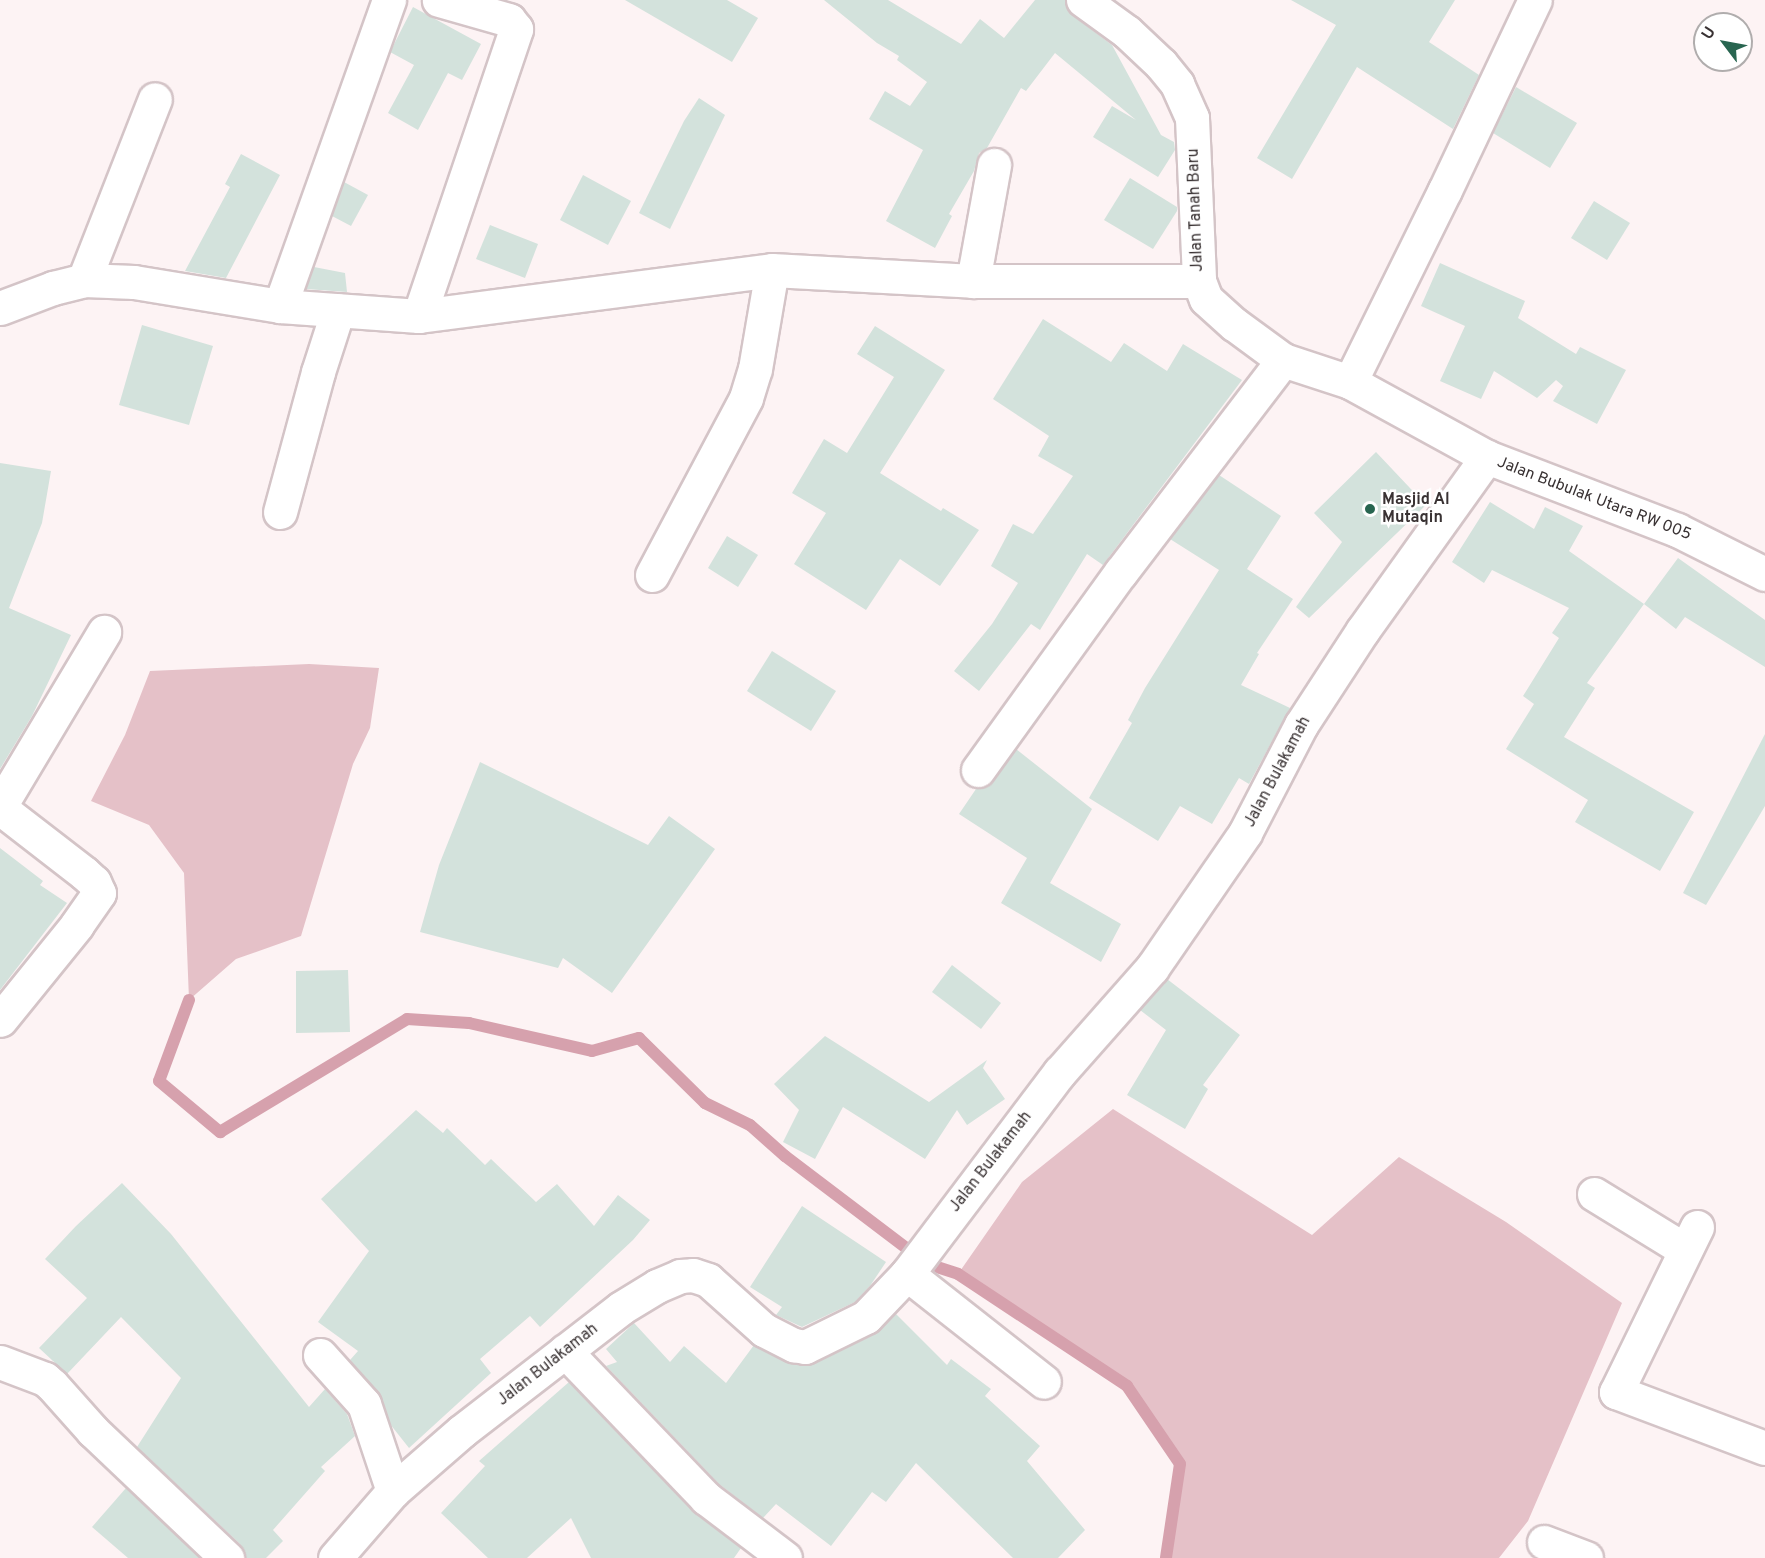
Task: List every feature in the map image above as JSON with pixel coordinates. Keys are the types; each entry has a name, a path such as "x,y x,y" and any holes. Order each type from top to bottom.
{"street":[{"path":"280,306 389,0"},
{"path":"419,316 516,29 509,20 439,0"},
{"name":"Jalan Tanah Baru","path":"1083,0 1127,33 1161,64 1177,84 1192,118 1199,281 1206,299 1283,360 1350,382 1487,457"},
{"path":"1350,382 1445,190 1535,0"},
{"path":"84,280 155,99"},
{"path":"973,281 994,165"},
{"path":"651,575 746,398 755,369 772,270"},
{"path":"0,308 53,288 84,280 134,282 280,306 419,316 772,270 973,281 1199,281"},
{"path":"280,512 318,372 338,310"},
{"path":"978,770 1100,600 1283,360"},
{"name":"Jalan Bubulak Utara RW 005","path":"1487,457 1677,530 1765,574"},
{"name":"Jalan Bulakamah","path":"335,1558 393,1491 462,1431 621,1308 657,1286 680,1276 693,1275 708,1280 764,1330 794,1345 805,1347 866,1317 907,1274 1060,1072 1152,968 1245,833 1301,725 1363,630 1487,457"},
{"path":"0,1019 77,925 99,893 94,882 84,873 0,807 104,632"},
{"path":"1594,1194 1691,1239 1616,1392 1765,1448"},
{"path":"907,1274 1044,1382"},
{"path":"565,1352 706,1498 785,1558"},
{"path":"320,1355 364,1404 393,1491"},
{"path":"0,1362 45,1379 52,1385 93,1431 227,1558"},
{"path":"1544,1542 1586,1558"}],"shaded area":[{"path":"309,664 379,668 370,728 353,764 301,936 236,959 189,1000 184,873 149,825 91,801 125,735 150,671"},
{"path":"1113,1109 1312,1235 1399,1157 1506,1222 1622,1303 1528,1521 1499,1558 1167,1558 1180,1464 1127,1386 958,1274 1022,1182"}],"building":[{"path":"625,0 727,0 758,18 732,62"},
{"path":"824,0 888,0 961,44 980,19 1004,38 1035,0 1065,0 1072,15 1112,45 1161,135 1174,142 1175,150 1158,177 1093,137 1112,106 1136,120 1055,53 1026,91 1021,88 987,148 979,153 974,171 949,214 952,216 935,248 886,221 923,150 869,119 885,91 910,106 927,82 897,60 899,56 877,43"},
{"path":"1291,0 1455,0 1429,42 1479,75 1453,129 1357,67 1292,179 1257,158 1336,25"},
{"path":"413,7 481,44 462,80 448,73 418,130 388,113 414,65 390,52"},
{"path":"1516,87 1577,123 1550,168 1493,133"},
{"path":"699,98 725,115 670,229 639,213 684,121"},
{"path":"241,154 280,175 226,278 185,271 230,187 225,184"},
{"path":"583,175 631,201 608,245 560,220"},
{"path":"1130,178 1177,207 1177,211 1153,249 1104,220"},
{"path":"344,182 368,195 351,226 332,216"},
{"path":"1594,201 1630,223 1607,260 1571,238"},
{"path":"490,225 538,244 525,278 476,259"},
{"path":"1440,263 1525,301 1518,318 1576,354 1580,347 1626,370 1597,424 1553,401 1563,386 1556,380 1537,398 1494,371 1481,399 1440,381 1465,326 1421,306"},
{"path":"314,267 345,273 347,292 306,289"},
{"path":"1043,319 1111,362 1124,343 1167,371 1183,344 1242,380 1103,565 1087,554 1040,630 1031,624 979,691 954,671 992,624 1018,583 991,566 1013,524 1033,534 1073,476 1038,456 1049,436 993,399"},
{"path":"142,325 213,346 189,425 119,405"},
{"path":"875,326 945,370 880,473 941,511 943,508 979,530 940,586 900,559 866,610 794,564 826,513 792,493 824,439 847,453 894,377 857,354"},
{"name":"Masjid Al Mutaqin","path":"1376,452 1426,505 1309,618 1296,607 1342,542 1314,513"},
{"path":"0,463 51,471 42,523 9,608 71,635 32,716 0,769"},
{"path":"1219,475 1281,516 1247,569 1293,599 1257,653 1259,654 1241,685 1290,708 1249,784 1239,778 1212,824 1180,806 1158,841 1089,798 1132,723 1128,720 1145,688 1219,570 1170,539"},
{"path":"1490,502 1534,529 1545,507 1583,526 1569,551 1644,604 1587,683 1595,688 1564,737 1694,812 1660,871 1575,822 1588,800 1506,749 1534,704 1523,696 1559,638 1552,633 1569,608 1492,570 1484,583 1452,562"},
{"path":"727,536 758,555 738,587 708,568"},
{"path":"1678,558 1765,620 1765,667 1685,617 1676,629 1644,604"},
{"path":"772,651 836,691 811,731 747,691"},
{"path":"1765,734 1765,806 1706,905 1683,893"},
{"path":"1016,749 1092,809 1050,883 1121,924 1101,962 1001,903 1027,858 959,814 976,789 985,787 993,781"},
{"path":"480,762 648,845 669,816 715,849 612,993 563,958 558,968 420,932 439,865"},
{"path":"0,848 43,881 40,885 67,903 0,990"},
{"path":"952,965 1001,1003 981,1029 932,992"},
{"path":"348,970 350,1032 296,1033 296,971"},
{"path":"1167,979 1240,1035 1203,1085 1208,1089 1185,1129 1127,1095 1166,1030 1140,1010"},
{"path":"825,1036 929,1102 987,1060 983,1068 1005,1099 967,1125 957,1110 925,1159 843,1107 815,1159 783,1142 799,1110 774,1084"},
{"path":"416,1110 443,1133 447,1128 485,1165 491,1159 536,1202 557,1184 594,1226 618,1195 650,1220 633,1240 540,1327 530,1316 480,1359 491,1373 409,1448 390,1424 378,1392 350,1360 358,1351 318,1322 369,1251 321,1199"},
{"path":"122,1183 171,1234 309,1407 325,1389 347,1414 355,1436 321,1467 325,1471 273,1530 283,1541 266,1558 245,1558 240,1544 137,1447 181,1378 121,1317 67,1374 39,1348 87,1298 45,1259"},
{"path":"802,1206 886,1262 870,1286 855,1302 802,1327 776,1315 782,1307 750,1287"},
{"path":"895,1313 947,1365 951,1359 991,1389 985,1396 1040,1446 1027,1461 1085,1530 1058,1558 1013,1558 916,1463 886,1502 872,1492 831,1546 776,1504 763,1518 719,1484 606,1366 617,1362 606,1349 634,1323 670,1362 684,1346 726,1383 754,1345 790,1363 813,1364 875,1334"},
{"path":"569,1382 693,1511 741,1548 734,1558 591,1558 571,1518 527,1558 488,1558 441,1513 485,1466 479,1461"},
{"path":"126,1488 200,1558 128,1558 92,1527"}],"waterway":[{"path":"189,1000 159,1081 220,1132 407,1019 469,1023 592,1051 639,1038 705,1103 750,1125 785,1156 905,1247"},
{"path":"937,1267 958,1274 1127,1386 1180,1464 1166,1558"}],"place":[{"name":"Masjid Al Mutaqin","path":"1370,509"}]}
